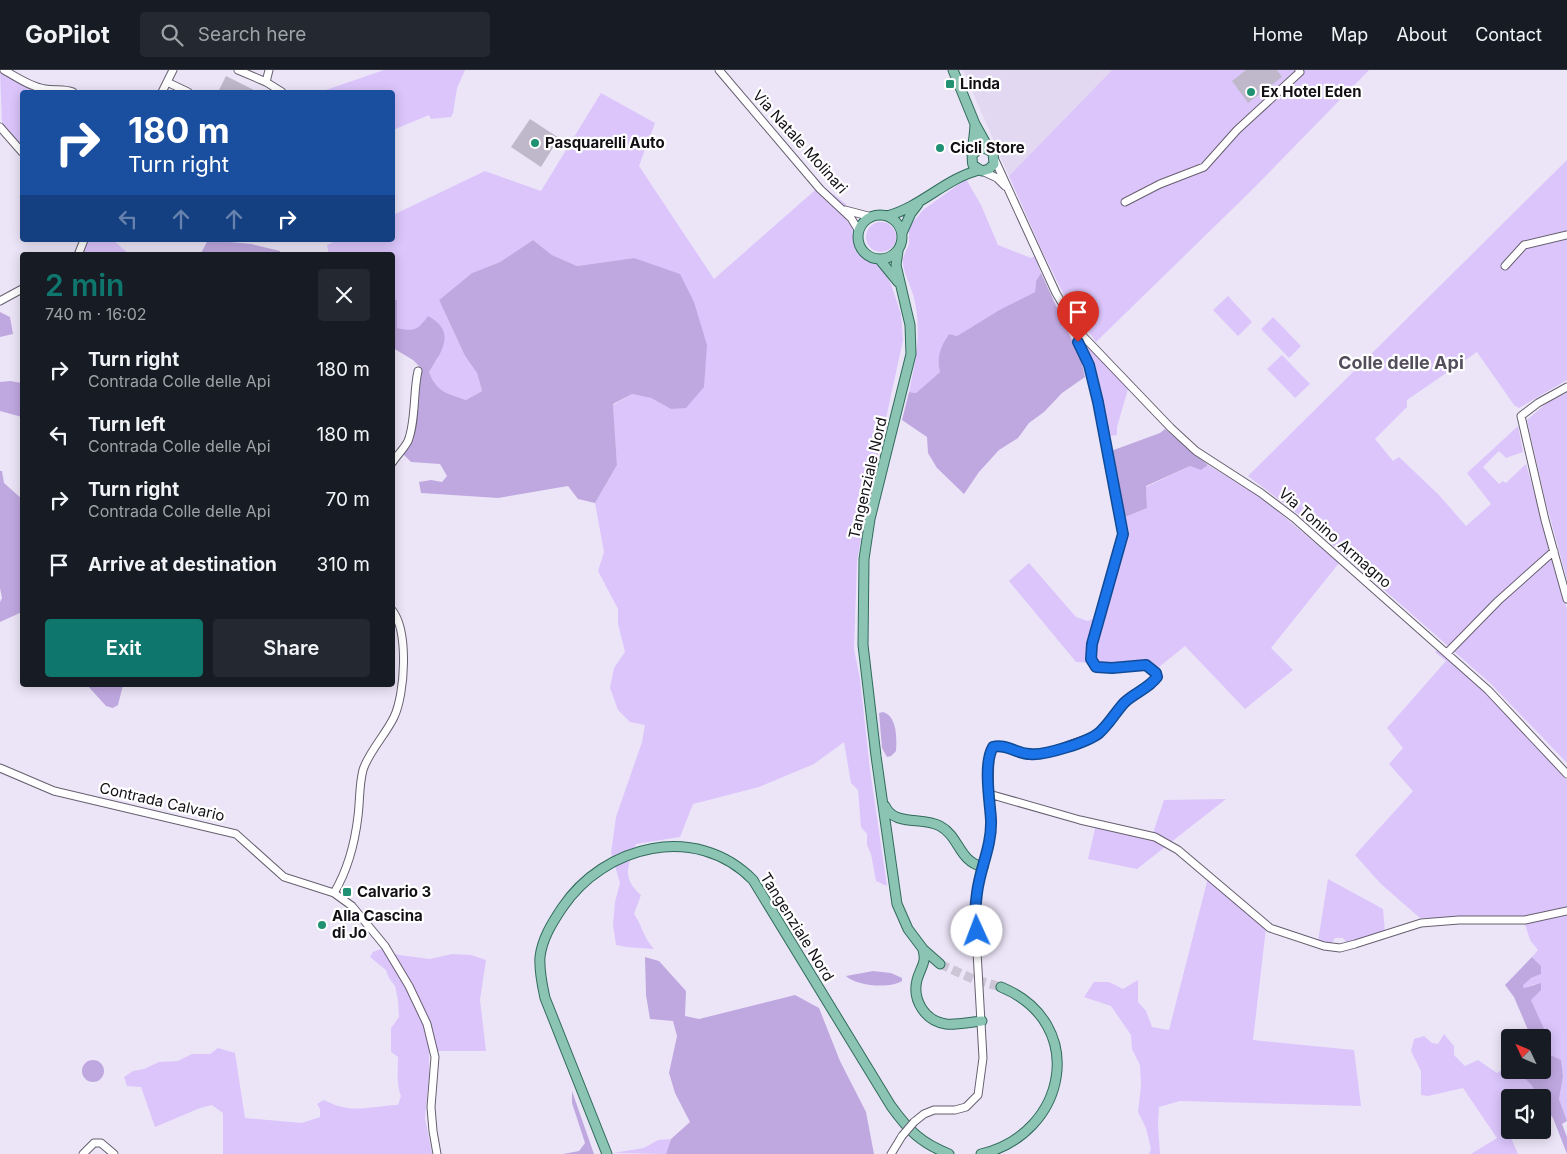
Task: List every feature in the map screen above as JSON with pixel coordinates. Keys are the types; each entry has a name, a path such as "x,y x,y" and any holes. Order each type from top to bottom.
{"main road":[{"path":"920,202 911,213 902,232 901,245 893,256 880,260 873,258 862,250 859,244 859,231 866,220 872,217 899,213 920,202 954,179 992,167 992,154 975,124 953,70"},
{"path":"975,124 972,157 973,165 980,170"},
{"path":"954,179 980,148 992,154"},
{"path":"887,216 899,225 902,232"},
{"name":"Tangenziale Nord","path":"898,251 896,265 899,285 910,325 911,354 870,520 864,559 863,645 876,756 898,904 908,928 923,949 939,964 923,967"},
{"name":"Tangenziale Nord","path":"880,260 899,285"},
{"path":"884,803 892,815 905,820 930,822 942,827 951,836 968,861 983,867"},
{"path":"888,842 894,826 905,820"},
{"name":"Tangenziale Nord","path":"607,1154 552,1018 540,975 540,955 546,935 565,903 579,886 596,871 615,860 636,852 680,847 696,849 728,860 753,880 891,1106 916,1137 934,1148 949,1154"},
{"path":"923,949 925,955 923,967 917,979 916,992 920,1005 928,1016 946,1024 982,1021"},
{"path":"981,1154 995,1151 1027,1132 1042,1114 1051,1097 1057,1076 1057,1056 1052,1034 1044,1018 1026,1001 1001,987"}],"street":[{"path":"4,70 24,82 44,89 67,90"},
{"path":"163,90 173,70"},
{"path":"238,70 266,82 279,90"},
{"path":"266,82 269,70"},
{"name":"Via Natale Molinari","path":"719,70 820,189 842,209 859,231"},
{"path":"1124,202 1160,184 1204,167 1237,130 1300,72 1299,70"},
{"path":"167,82 184,90"},
{"path":"0,128 20,150"},
{"path":"891,1154 902,1136 924,1114 934,1110 955,1110 966,1107 978,1095 983,1058 975,916 977,892 988,849 991,822 989,794 990,752 993,747 1004,746 1030,755 1052,751 1097,735 1109,724 1123,704 1151,685 1157,677 1156,673 1146,665 1112,668 1096,667 1091,659 1092,644 1123,534 1098,402 1089,365 1078,342 1079,332 1063,306 992,154"},
{"path":"980,170 998,178 1009,190"},
{"name":"Via Natale Molinari","path":"842,209 872,217"},
{"path":"1504,266 1524,245 1567,235"},
{"path":"0,301 20,290"},
{"name":"Via Tonino Armagno","path":"1079,332 1196,452 1261,493 1294,518 1488,690 1567,774"},
{"path":"395,459 408,441 412,426 414,386 418,371"},
{"path":"1567,387 1538,403 1521,416 1567,599"},
{"path":"1447,653 1498,601 1554,551"},
{"path":"334,893 342,878 358,818 364,769 394,717 401,698 403,641 402,628 395,615"},
{"name":"Contrada Calvario","path":"0,768 54,791 236,834 284,877 334,893 352,906 385,946 409,986 427,1024 435,1057 431,1107 432,1131 437,1154"},
{"path":"989,794 1080,820 1155,837 1178,850 1270,928 1324,946 1340,948 1421,924 1459,920 1525,920 1567,911"},
{"path":"83,1154 94,1143 101,1143 114,1154"}],"shaded area":[{"path":"0,70 35,90 20,90 20,146 2,123"},
{"path":"384,70 465,70 457,88 451,117 431,119 429,115 395,129 395,90 326,90"},
{"path":"963,70 1112,70 1009,176"},
{"path":"1112,70 1369,70 1255,187 1096,342 1068,303 1043,253 1009,176"},
{"path":"601,93 655,123 639,166 714,279 821,185 846,204 846,219 852,228 858,252 867,261 877,264 882,268 891,284 901,314 903,340 857,561 854,649 860,679 870,770 887,886 876,881 871,854 867,845 867,834 861,827 858,790 851,783 844,742 814,764 759,787 693,804 680,837 636,844 628,871 631,883 641,895 634,914 654,949 616,945 613,925 615,902 620,883 611,853 616,817 642,742 645,725 630,722 618,710 610,688 614,668 625,652 618,624 618,609 598,571 604,552 595,503 617,465 613,405 632,394 651,398 671,409 634,258 577,266 552,255 533,240 500,262 472,273 439,300 465,356 477,373 482,391 466,400 443,391 435,384 429,372 438,358 421,327 410,331 397,328 395,252 328,252 327,245 334,242 395,242 395,214 485,171 541,191"},
{"path":"1567,160 1567,380 1519,408 1514,405 1477,352 1407,400 1407,407 1375,439 1393,461 1399,457 1439,495 1466,526 1491,504 1467,473 1518,426 1523,452 1506,458 1499,451 1483,467 1499,484 1503,481 1506,483 1526,464 1567,609 1567,763 1490,683 1298,514 1248,476"},
{"path":"966,179 981,205 998,245 1031,258 1035,256 1041,273 1036,281 1035,292 1001,309 957,336 949,334 939,357 940,372 916,393 909,392 916,356 918,322 914,298 903,264 903,258 909,244 909,229 923,210"},
{"path":"881,222 892,226 896,237 892,248 881,252 870,248 866,237 870,226"},
{"path":"533,240 552,255 577,266 634,258 680,274 694,302 707,345 704,387 686,408 671,409 651,398 632,394 613,404 617,465 595,503 578,499 568,486 498,498 421,493 419,482 431,480 442,482 447,476 440,464 411,462 403,454 415,433 415,395 421,368 413,360 395,349 395,300 397,300 397,328 415,329 428,316 437,322 442,329 444,342 442,349 429,372 439,388 466,400 482,391 477,373 465,356 439,300 472,273 500,262"},
{"path":"86,242 115,242 127,252 81,252"},
{"path":"207,242 251,244 280,251 280,252 202,252"},
{"path":"1041,273 1081,360 1085,377 1062,393 1044,412 1029,423 1018,438 999,450 979,472 964,494 937,468 928,453 927,437 902,420 909,392 916,393 940,372 940,352 949,334 957,336 1001,309 1035,292 1036,281"},
{"path":"1228,296 1252,322 1238,336 1213,310"},
{"path":"0,312 10,317 13,334 0,337"},
{"path":"1273,317 1301,346 1289,358 1261,329"},
{"path":"1084,344 1128,389 1117,427 1117,435 1109,436 1093,363"},
{"path":"1282,355 1310,384 1295,398 1267,369"},
{"path":"0,382 20,383 20,416 0,411"},
{"path":"1567,393 1567,580 1545,499 1527,420 1549,401"},
{"path":"1165,429 1208,465 1201,470 1190,466 1146,486 1147,508 1125,517 1111,451 1160,433"},
{"path":"1208,465 1263,499 1339,563 1271,648 1293,670 1245,709 1185,646 1159,667 1144,660 1116,664 1076,662 1009,581 1029,563 1076,617 1088,621 1095,618 1102,621 1129,531 1125,517 1147,508 1146,487 1190,466 1201,469"},
{"path":"0,471 2,471 4,483 20,497 20,613 0,622 0,602 2,598 0,588"},
{"path":"1439,649 1483,690 1567,780 1567,908 1525,917 1420,918 1381,884 1355,855 1413,791 1389,764 1403,748 1387,728 1446,661 1435,652"},
{"path":"89,687 122,687 118,705 113,708 106,706"},
{"path":"879,713 888,714 894,723 896,734 896,751 887,757 882,748"},
{"path":"1226,799 1137,869 1088,859 1097,820 1153,833 1164,800"},
{"path":"1208,878 1266,928 1253,1040 1354,1050 1361,1106 1180,1101 1159,1107 1160,1154 1149,1154 1151,1149 1146,1128 1138,1112 1141,1086 1140,1065 1132,1049 1131,1035 1111,1006 1084,997 1094,982 1109,982 1123,989 1138,980 1138,1002 1146,1011 1152,1027 1169,1030"},
{"path":"1328,879 1383,909 1385,933 1346,942 1343,938 1335,938 1332,943 1318,941"},
{"path":"1567,912 1567,1121 1559,1099 1563,1077 1561,1069 1551,1056 1551,1029 1544,1029 1531,1000 1540,990 1535,984 1524,988 1523,984 1541,974 1541,966 1532,957 1538,950 1530,940 1524,921"},
{"path":"381,949 399,955 430,959 452,954 471,955 486,960 480,1000 486,1051 429,1051 425,1118 432,1154 223,1154 223,1113 212,1105 200,1108 155,1127 141,1087 127,1086 124,1077 133,1071 144,1069 159,1062 178,1061 192,1054 210,1054 218,1048 235,1053 245,1118 302,1123 320,1117 320,1109 317,1104 324,1100 334,1105 352,1108 398,1105 401,1096 398,1082 398,1057 391,1052 391,1028 399,1017 398,1000 395,986 386,970 370,957 373,952"},
{"path":"645,957 659,961 686,991 685,1016 699,1019 795,995 819,1008 840,1061 866,1112 874,1154 666,1154 671,1139 690,1122 675,1093 669,1073 677,1036 673,1021 650,1019 646,995"},
{"path":"1532,957 1541,966 1541,974 1531,978 1523,985 1524,988 1541,983 1541,990 1531,1000 1544,1029 1528,1029 1514,997 1505,985"},
{"path":"873,971 891,973 902,978 902,981 882,986 857,982 846,976"},
{"path":"1444,1034 1454,1046 1454,1055 1465,1066 1478,1060 1497,1073 1501,1071 1501,1079 1526,1079 1531,1085 1533,1089 1501,1089 1501,1139 1511,1139 1518,1154 1471,1154 1497,1138 1463,1088 1428,1096 1421,1095 1421,1071 1411,1051 1414,1039 1424,1036 1432,1043 1438,1044"},
{"path":"1551,1055 1561,1060 1563,1077 1559,1099 1567,1121 1562,1124 1567,1137 1567,1154 1551,1116 1551,1089 1534,1089 1526,1079 1551,1079"},
{"path":"93,1060 101,1063 104,1071 101,1079 93,1082 85,1079 82,1071 85,1063"},
{"path":"572,1091 594,1154 563,1154 579,1151 585,1143 572,1103"},
{"path":"671,1139 666,1154 613,1153 644,1148 658,1140"}],"building":[{"name":"Ex Hotel Eden","path":"1246,70 1277,70 1282,77 1248,103 1232,81"},
{"path":"226,76 254,90 219,90"},
{"name":"Pasquarelli Auto","path":"530,119 559,138 541,167 511,147"}],"tunnel":[{"path":"940,964 973,979 1001,987"}],"place":[{"name":"Linda","path":"950,84"},
{"name":"Ex Hotel Eden","path":"1251,92"},
{"name":"Pasquarelli Auto","path":"535,143"},
{"name":"Cicli Store","path":"940,148"},
{"name":"Calvario 3","path":"347,892"},
{"name":"Alla Cascina di Jo","path":"322,925"}],"district":[{"name":"Colle delle Api","path":"1401,363"}],"route":[{"path":"977,931 975,916 977,892 988,849 991,822 989,766 990,752 993,747 1004,746 1030,755 1052,751 1097,735 1109,724 1123,704 1151,685 1157,677 1152,668 1146,665 1112,668 1096,667 1092,664 1092,644 1123,534 1098,402 1089,365 1078,342"}]}
